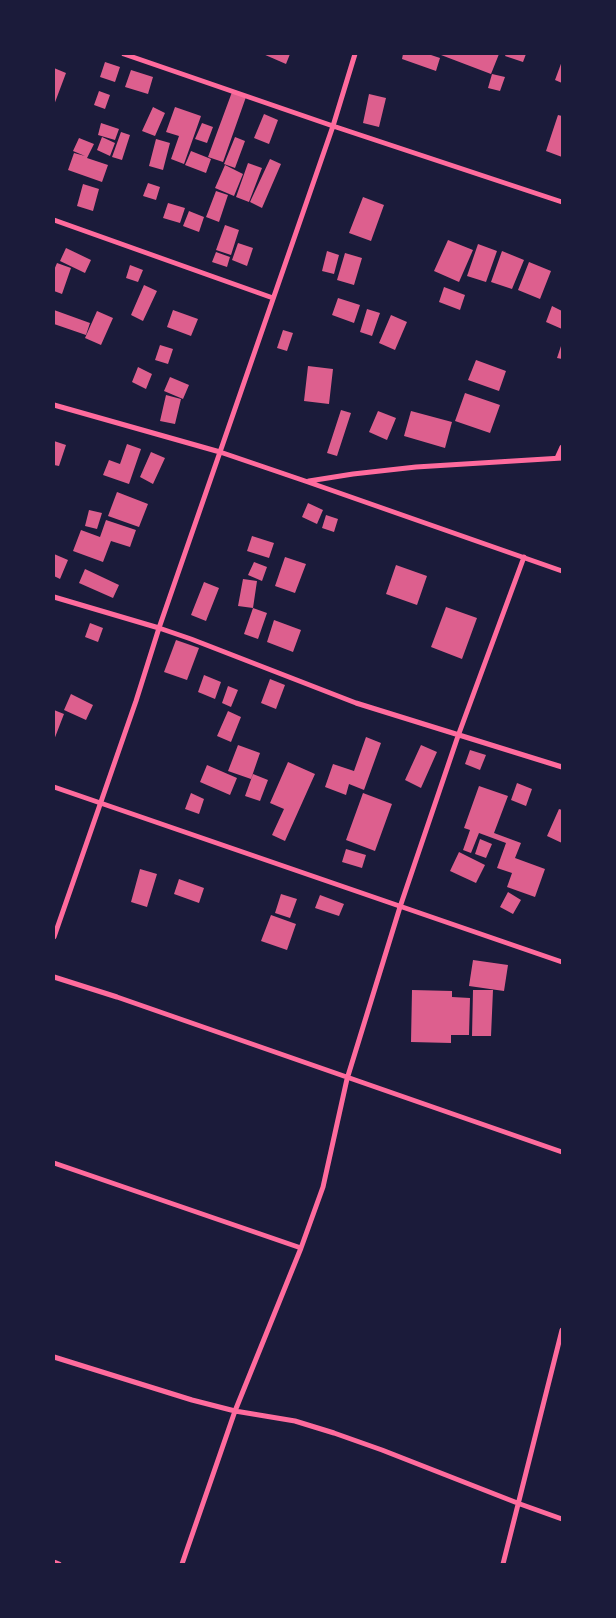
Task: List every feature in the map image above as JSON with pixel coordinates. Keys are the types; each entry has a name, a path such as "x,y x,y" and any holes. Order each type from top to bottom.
{"street":[{"path":"124,54 332,126 562,202"},
{"path":"54,937 355,54"},
{"path":"54,220 273,298"},
{"path":"54,405 220,452 562,571"},
{"path":"308,482 353,474 416,467 560,458 562,446"},
{"path":"182,1564 235,1411 302,1248 322,1187 347,1079 400,907 458,736 524,557"},
{"path":"54,597 159,628 356,703 562,767"},
{"path":"54,787 562,962"},
{"path":"54,977 127,1000 347,1079 562,1152"},
{"path":"54,1163 302,1248"},
{"path":"503,1564 520,1504 562,1333"},
{"path":"54,1357 192,1400 235,1411 295,1421 334,1433 562,1519"},
{"path":"54,1562 59,1564"}],"building":[{"path":"263,54 290,54 286,64"},
{"path":"403,54 428,54 440,58 436,71 402,59"},
{"path":"441,54 499,54 491,74"},
{"path":"506,54 526,54 523,62 505,56"},
{"path":"562,61 562,83 555,80"},
{"path":"105,62 120,67 115,82 100,77"},
{"path":"54,68 66,73 54,105"},
{"path":"131,70 153,77 148,94 125,87"},
{"path":"492,74 505,77 500,91 488,88"},
{"path":"99,91 110,95 105,109 94,105"},
{"path":"232,92 246,97 223,162 208,157"},
{"path":"369,94 386,98 379,127 363,123"},
{"path":"153,107 165,113 155,136 142,131"},
{"path":"175,107 201,116 184,164 171,159 179,136 166,132"},
{"path":"264,114 278,120 269,144 254,138"},
{"path":"558,115 562,116 562,157 546,151"},
{"path":"101,123 119,129 115,140 98,135"},
{"path":"202,123 213,127 207,143 195,139"},
{"path":"121,132 130,135 122,160 112,157"},
{"path":"102,137 115,143 110,156 97,150"},
{"path":"235,137 245,141 235,168 224,164"},
{"path":"79,138 94,144 87,158 108,165 102,182 68,170 74,153 85,156 73,151"},
{"path":"156,139 170,143 163,170 149,166"},
{"path":"191,151 211,159 206,173 185,165"},
{"path":"270,159 281,164 262,208 250,202"},
{"path":"248,163 262,168 249,202 236,197"},
{"path":"225,165 243,174 234,196 215,188"},
{"path":"148,183 160,187 156,200 143,196"},
{"path":"83,184 99,189 93,211 77,206"},
{"path":"216,191 228,195 219,222 206,217"},
{"path":"363,197 384,205 371,241 349,233"},
{"path":"168,203 185,208 180,223 163,218"},
{"path":"189,211 204,217 199,232 183,226"},
{"path":"225,225 239,230 231,255 216,250"},
{"path":"448,240 473,250 459,282 434,271"},
{"path":"238,243 253,248 247,266 232,260"},
{"path":"478,244 497,251 486,282 467,276"},
{"path":"66,248 91,260 85,273 60,261"},
{"path":"327,251 339,255 334,274 322,271"},
{"path":"502,251 524,260 512,289 491,282"},
{"path":"216,252 230,257 227,267 212,262"},
{"path":"345,253 362,258 354,285 337,280"},
{"path":"529,262 551,271 540,299 518,290"},
{"path":"57,263 71,268 62,294 54,291 54,270"},
{"path":"130,265 143,270 138,282 126,278"},
{"path":"144,285 157,291 143,321 131,315"},
{"path":"444,287 465,295 460,310 439,302"},
{"path":"338,298 360,305 354,323 332,315"},
{"path":"552,306 562,311 562,329 546,322"},
{"path":"367,309 380,313 372,336 360,332"},
{"path":"54,310 90,323 86,335 54,324"},
{"path":"173,310 198,319 191,336 167,327"},
{"path":"97,311 113,318 101,345 85,338"},
{"path":"391,315 407,322 395,350 379,343"},
{"path":"283,330 293,333 287,351 277,348"},
{"path":"562,343 562,359 557,358"},
{"path":"160,345 173,349 168,364 155,360"},
{"path":"476,360 506,371 499,391 468,380"},
{"path":"308,366 333,369 329,404 304,401"},
{"path":"138,367 152,374 146,389 132,382"},
{"path":"170,377 189,385 183,399 164,391"},
{"path":"465,393 500,405 490,433 455,421"},
{"path":"166,395 181,399 175,424 160,421"},
{"path":"341,410 351,413 337,456 327,453"},
{"path":"378,411 396,418 387,440 369,432"},
{"path":"411,411 452,422 445,448 404,436"},
{"path":"54,441 66,445 59,466 54,465"},
{"path":"127,444 141,449 129,484 103,475 109,460 120,464"},
{"path":"151,452 165,458 153,484 140,477"},
{"path":"117,492 148,504 139,527 108,516"},
{"path":"308,503 323,510 317,524 302,517"},
{"path":"89,510 102,513 97,529 85,526"},
{"path":"326,515 338,519 334,532 322,528"},
{"path":"106,520 136,530 130,547 111,541 103,562 73,551 81,530 100,537"},
{"path":"252,536 274,543 269,558 247,551"},
{"path":"54,554 68,560 60,579 54,576"},
{"path":"285,557 306,564 295,593 275,586"},
{"path":"254,562 267,567 262,581 248,575"},
{"path":"396,565 427,576 417,605 386,594"},
{"path":"85,569 119,585 113,598 79,583"},
{"path":"243,579 257,581 253,608 238,606"},
{"path":"204,582 219,588 206,621 191,615"},
{"path":"446,607 477,618 462,659 431,647"},
{"path":"253,608 267,613 258,639 244,634"},
{"path":"274,620 301,630 293,652 267,642"},
{"path":"90,623 103,628 98,642 85,637"},
{"path":"176,640 199,648 187,680 164,672"},
{"path":"204,675 221,682 215,699 198,692"},
{"path":"270,679 285,685 276,709 261,703"},
{"path":"228,686 238,690 231,707 222,703"},
{"path":"71,694 93,705 86,720 64,710"},
{"path":"54,710 64,714 54,740"},
{"path":"228,711 241,717 231,742 217,736"},
{"path":"366,737 381,743 364,790 349,784 346,795 325,787 333,764 354,771"},
{"path":"238,745 260,753 251,779 228,771"},
{"path":"421,745 437,752 421,788 405,780"},
{"path":"470,750 486,755 480,770 465,764"},
{"path":"288,762 315,774 285,841 272,835 284,809 270,803"},
{"path":"207,765 237,778 230,795 200,782"},
{"path":"253,774 268,780 260,801 245,796"},
{"path":"517,783 532,789 526,806 511,800"},
{"path":"479,786 508,796 494,833 521,843 515,858 545,869 535,897 507,887 512,873 497,868 506,843 479,833 471,853 463,850 470,830 464,828"},
{"path":"191,793 204,799 199,814 185,809"},
{"path":"363,793 392,804 375,851 346,840"},
{"path":"559,809 562,810 562,843 547,836"},
{"path":"480,839 492,844 486,858 475,854"},
{"path":"346,849 366,855 362,868 342,862"},
{"path":"459,852 485,865 476,883 450,871"},
{"path":"140,869 157,874 147,907 131,902"},
{"path":"179,879 204,888 199,903 174,894"},
{"path":"508,892 521,900 513,914 500,907"},
{"path":"281,894 297,899 290,918 275,913"},
{"path":"320,895 344,904 339,916 315,908"},
{"path":"271,915 296,924 287,950 261,941"},
{"path":"473,960 508,965 504,991 469,986"},
{"path":"412,990 452,991 452,997 470,998 469,1035 451,1035 451,1043 411,1042"},
{"path":"473,990 493,990 491,1036 472,1036"}]}
